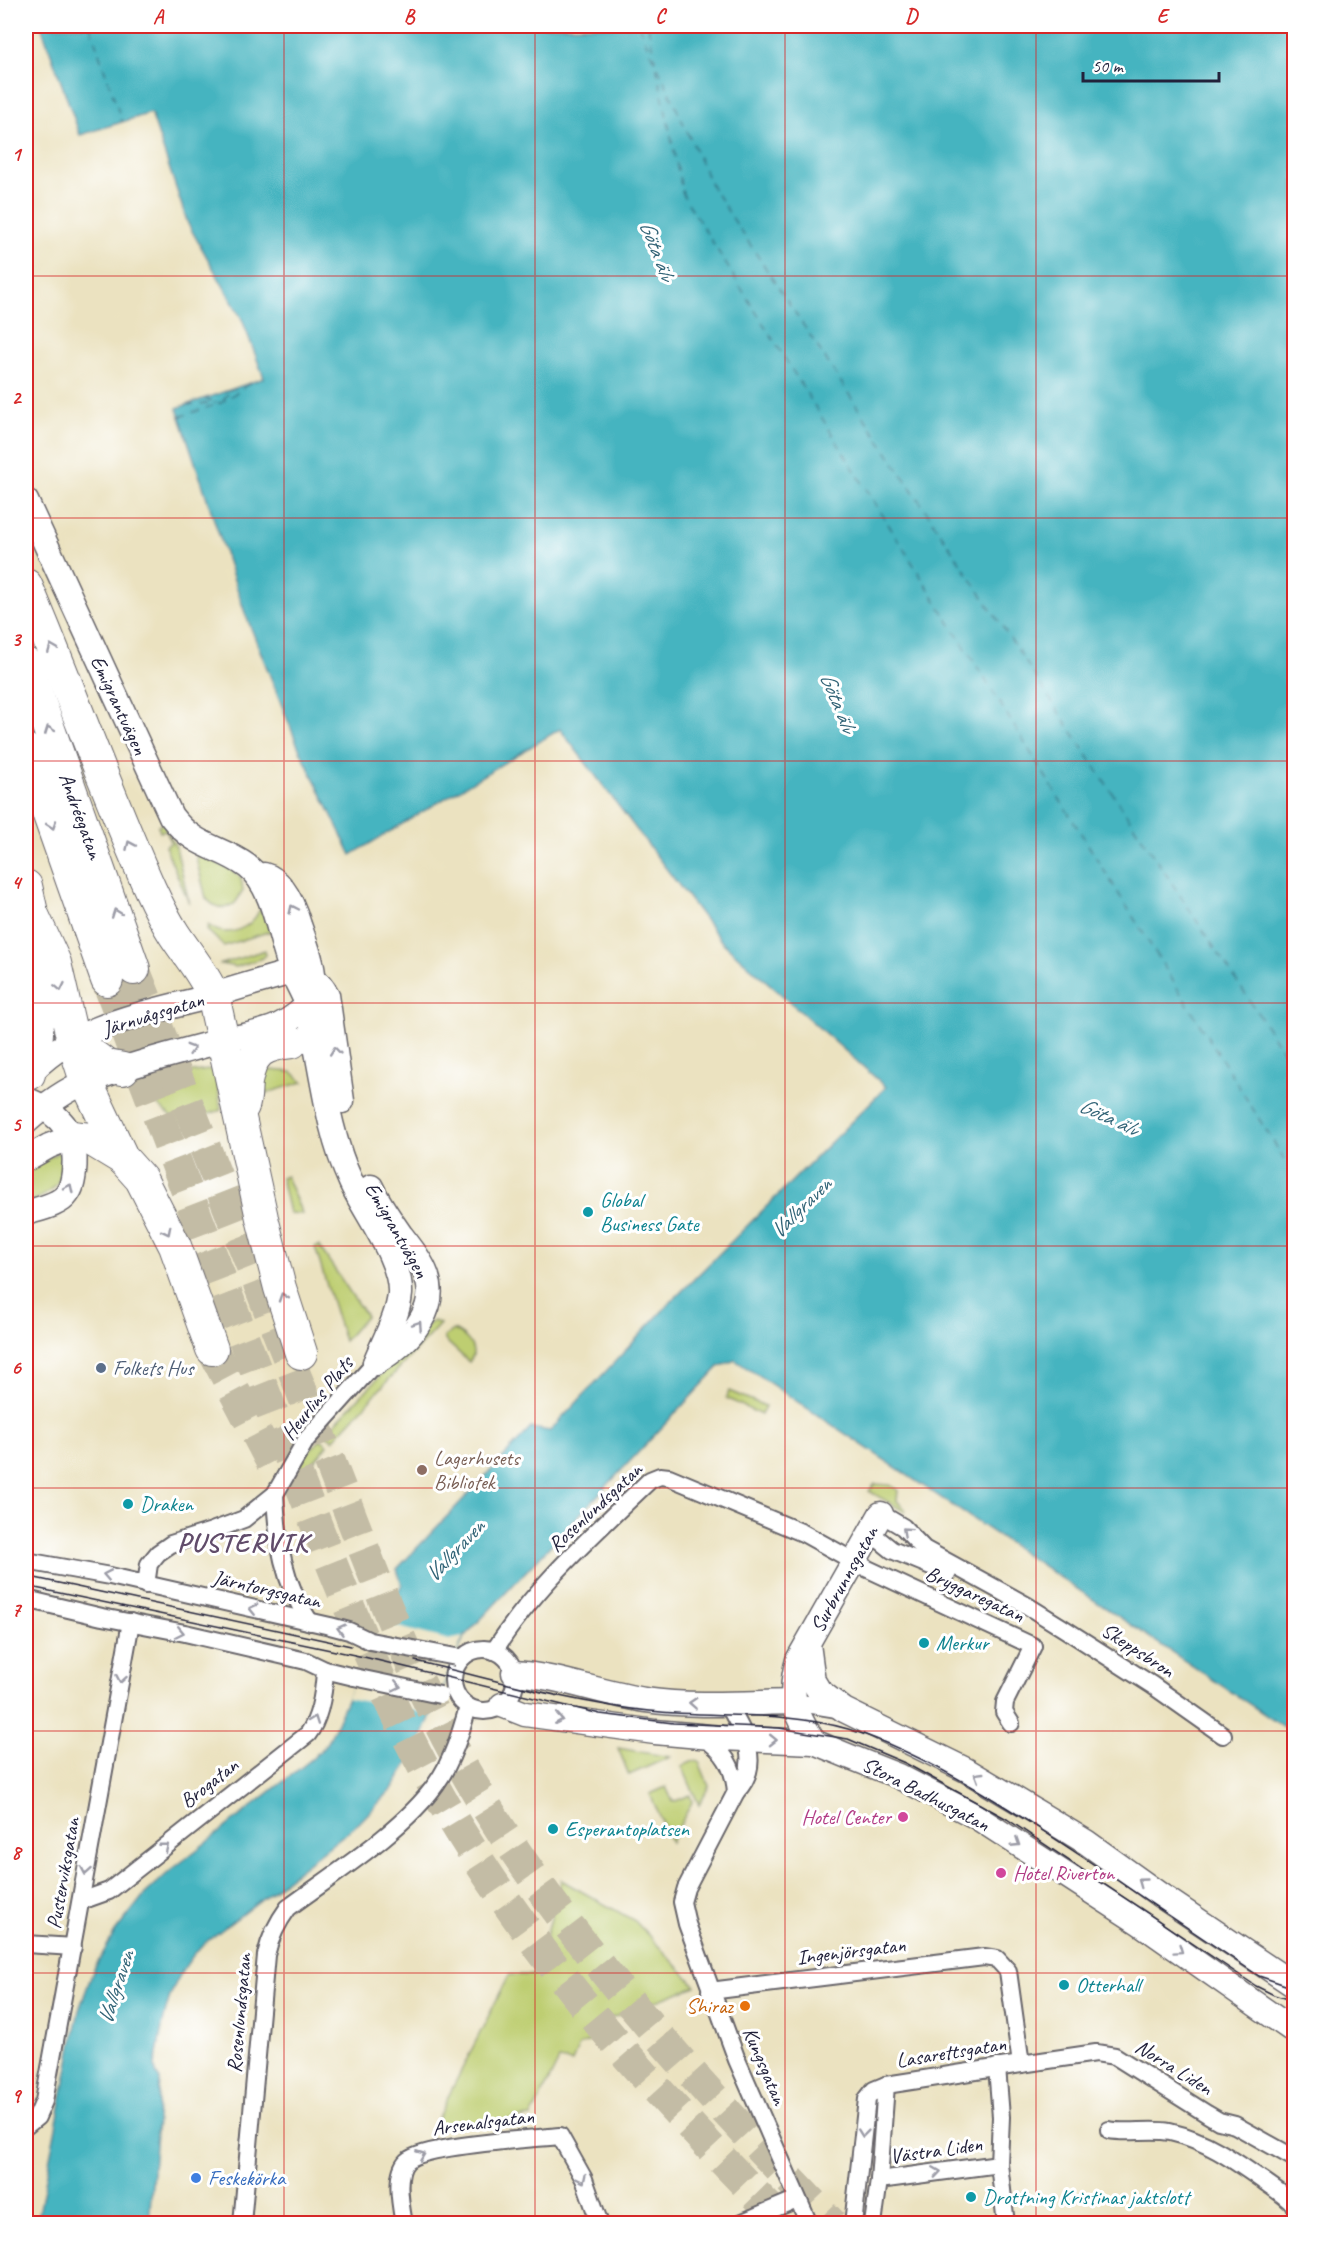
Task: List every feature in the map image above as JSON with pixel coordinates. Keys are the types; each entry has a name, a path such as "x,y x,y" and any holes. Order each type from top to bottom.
{"highway":[{"path":"26,585 111,801 151,893 213,995 249,1164 274,1264 301,1353"},
{"name":"Andréegatan","path":"26,664 120,974 26,750"},
{"path":"29,899 55,963 73,1041 86,1081 123,1159 141,1179 175,1246 212,1349"},
{"path":"29,899 37,1006 36,1051 30,1096"},
{"path":"73,1041 107,1066 123,1069"},
{"path":"239,1112 244,1104 246,1083 252,1062 259,1051 277,1044 292,1042"},
{"path":"72,1137 90,1139 123,1159"}],"street":[{"name":"Emigrantvägen","path":"26,501 171,816 181,829 196,841 245,865 253,872 269,876 280,885 295,912 305,970 327,995 340,1093 348,1134 358,1162 380,1204 421,1261 429,1279 431,1294 427,1310 415,1330 397,1350 375,1363"},
{"name":"Järnvågsgatan","path":"30,1096 55,1051 73,1041 148,1013 305,970"},
{"path":"305,970 312,997 307,1004"},
{"name":"Emigrantvägen","path":"307,1004 338,1149 351,1182 395,1266 400,1293 395,1313 375,1363"},
{"name":"Järnvågsgatan","path":"30,1096 68,1089 123,1069 223,1040 260,1033 279,1026 307,1004"},
{"name":"Järnvågsgatan","path":"260,1033 278,1036 292,1042 319,1062"},
{"path":"26,1213 56,1202 67,1195 73,1183 76,1157 72,1137 61,1120 30,1096"},
{"path":"26,1159 49,1146 72,1137"},
{"name":"Heurlins Plats","path":"275,1494 306,1440 375,1363"},
{"name":"Rosenlundsgatan","path":"494,1651 510,1626 578,1549 650,1480 660,1476 669,1477 740,1505 803,1533 854,1560"},
{"path":"146,1585 149,1564 158,1553 171,1544 209,1533 244,1519 275,1494"},
{"path":"275,1494 276,1521 285,1572 298,1605 310,1622"},
{"name":"Surbrunnsgatan","path":"814,1742 799,1719 794,1702 792,1691 798,1660 876,1523"},
{"name":"Skeppsbron","path":"876,1523 892,1550 1026,1605"},
{"name":"Skeppsbron","path":"876,1523 903,1527 924,1549 1026,1605 1152,1685 1223,1735"},
{"name":"Bryggaregatan","path":"854,1560 868,1569 1033,1646 1005,1702 1004,1712 1011,1723"},
{"name":"Järntorgsgatan","path":"26,1561 110,1576 349,1631 370,1641 459,1657"},
{"path":"26,1599 306,1662 325,1671 440,1695 482,1712 496,1709 509,1698 514,1689 514,1673 509,1662 494,1651 477,1650 459,1657"},
{"name":"Pusterviksgatan","path":"26,2126 37,2117 44,2101 131,1622"},
{"name":"Surbrunnsgatan","path":"808,1644 813,1682 819,1691 844,1710"},
{"name":"Rosenlundsgatan","path":"242,2223 266,1955 270,1938 278,1921 288,1908 377,1841 426,1797 438,1782 461,1731 464,1703 453,1680 459,1657"},
{"name":"Brogatan","path":"81,1900 109,1891 308,1734 313,1727 324,1686 325,1671"},
{"name":"Stora Badhusgatan","path":"514,1673 536,1674 603,1693 648,1700 728,1705 794,1702 844,1710 966,1770 1086,1842 1294,1985"},
{"name":"Stora Badhusgatan","path":"502,1705 525,1714 645,1731 745,1740 814,1742 898,1776 975,1816 1140,1923 1294,2031"},
{"path":"728,1705 745,1740 750,1760 747,1779 736,1792"},
{"path":"700,1736 714,1744 731,1765 736,1792"},
{"name":"Kungsgatan","path":"736,1792 686,1888 682,1902 687,1924 710,1991 737,2060 809,2223"},
{"path":"26,1944 73,1947"},
{"name":"Ingenjörsgatan","path":"710,1991 984,1957 997,1959"},
{"name":"Lasarettsgatan","path":"853,2223 867,2098 874,2090 886,2085 1021,2064 1008,1971 997,1959"},
{"name":"Norra Liden","path":"1021,2064 1096,2053 1114,2056 1219,2121 1235,2125 1294,2158"},
{"path":"997,2067 1000,2117 999,2164 1006,2223"},
{"name":"Lasarettsgatan","path":"873,2223 879,2180 886,2085"},
{"path":"1109,2130 1123,2133 1168,2132 1195,2139 1230,2158 1294,2205"},
{"name":"Arsenalsgatan","path":"404,2223 399,2183 406,2162 416,2156 425,2152 450,2148 560,2136 584,2180 600,2223"},
{"name":"Västra Liden","path":"879,2180 999,2164"},
{"path":"738,2223 797,2199"}],"green space":[{"path":"163,823 176,847 189,903 165,846 171,843 166,830 160,832 158,826"},
{"path":"197,854 228,868 241,878 243,891 234,905 219,907 206,898"},
{"path":"260,909 271,931 224,946 207,930 208,925 223,932 238,930 251,922"},
{"path":"265,950 262,958 236,967 221,964"},
{"path":"215,1069 221,1110 179,1124 150,1098 144,1087 186,1073"},
{"path":"260,1069 292,1072 303,1082 254,1097"},
{"path":"63,1150 62,1171 56,1185 45,1195 26,1204 26,1170"},
{"path":"286,1176 302,1214 289,1213 281,1178"},
{"path":"319,1246 366,1316 344,1341 315,1247"},
{"path":"434,1321 440,1324 333,1440 325,1434 430,1323"},
{"path":"454,1330 465,1337 470,1344 473,1356 469,1362 445,1340 444,1337"},
{"path":"729,1391 765,1406 761,1415 726,1398"},
{"path":"321,1439 328,1445 297,1481 291,1479 305,1455"},
{"path":"875,1484 890,1485 898,1490 897,1501 905,1512 869,1491"},
{"path":"618,1748 670,1757 629,1775"},
{"path":"694,1761 699,1762 709,1786 699,1805 682,1766"},
{"path":"666,1787 673,1802 690,1795 692,1802 671,1842 650,1794"},
{"path":"561,1880 635,1921 696,1986 601,2022 600,2036 579,2046 572,2062 559,2060 531,2117 432,2129 509,1975 536,1975"}],"water":[{"path":"41,26 1294,26 1294,1734 735,1360 719,1367 464,1637 416,1751 392,1789 359,1823 201,1946 189,1960 168,2002 155,2065 156,2074 160,2080 149,2223 37,2224 79,2010 93,1971 115,1932 144,1895 170,1871 324,1747 332,1734 388,1605 402,1585 397,1569 531,1428 550,1431 668,1305 886,1087 722,942 560,729 351,855 298,746 245,613 177,408 264,378 242,319 188,224 151,113 80,135"}],"pier":[{"path":"379,1622 449,1640 463,1637 431,1714 347,1698"}],"ferry route":[{"path":"90,26 122,122"},
{"path":"639,26 654,60"},
{"path":"648,26 683,195 1294,1175"},
{"path":"658,67 712,187 1294,1068"},
{"path":"179,417 221,403 250,383"},
{"path":"223,400 232,389"},
{"path":"204,399 220,403"},
{"path":"186,405 216,403"}],"tunnel":[{"path":"134,969 398,1634 460,1762 521,1860 603,1970 692,2074 832,2224"},
{"path":"107,980 343,1591 382,1683 427,1774 487,1874 564,1980 649,2081 785,2224"},
{"path":"212,1349 279,1476"}],"tram line":[{"path":"26,1576 351,1646"},
{"path":"26,1586 364,1657 600,1714 673,1723 779,1728 848,1739 905,1763 1007,1819 1256,1986 1294,2001"},
{"path":"415,1661 532,1690 620,1707 675,1713 799,1719 848,1729 878,1740 909,1753 1002,1804 1259,1976 1294,1988"}],"place":[{"name":"Global Business Gate","path":"588,1212"},
{"name":"Folkets Hus","path":"101,1368"},
{"name":"Lagerhusets Bibliotek","path":"422,1470"},
{"name":"Draken","path":"128,1504"},
{"name":"Merkur","path":"924,1643"},
{"name":"Hotel Center","path":"903,1817"},
{"name":"Esperantoplatsen","path":"553,1829"},
{"name":"Hotel Riverton","path":"1001,1873"},
{"name":"Otterhall","path":"1064,1985"},
{"name":"Shiraz","path":"745,2006"},
{"name":"Feskekörka","path":"196,2178"},
{"name":"Drottning Kristinas jaktslott","path":"971,2197"}],"district":[{"name":"PUSTERVIK","path":"243,1542"}],"water label":[{"name":"Göta älv","path":"658,250"},
{"name":"Göta älv","path":"839,702"},
{"name":"Göta älv","path":"1109,1116"},
{"name":"Vallgraven","path":"800,1207"},
{"name":"Vallgraven","path":"454,1550"},
{"name":"Vallgraven","path":"115,1987"}]}
